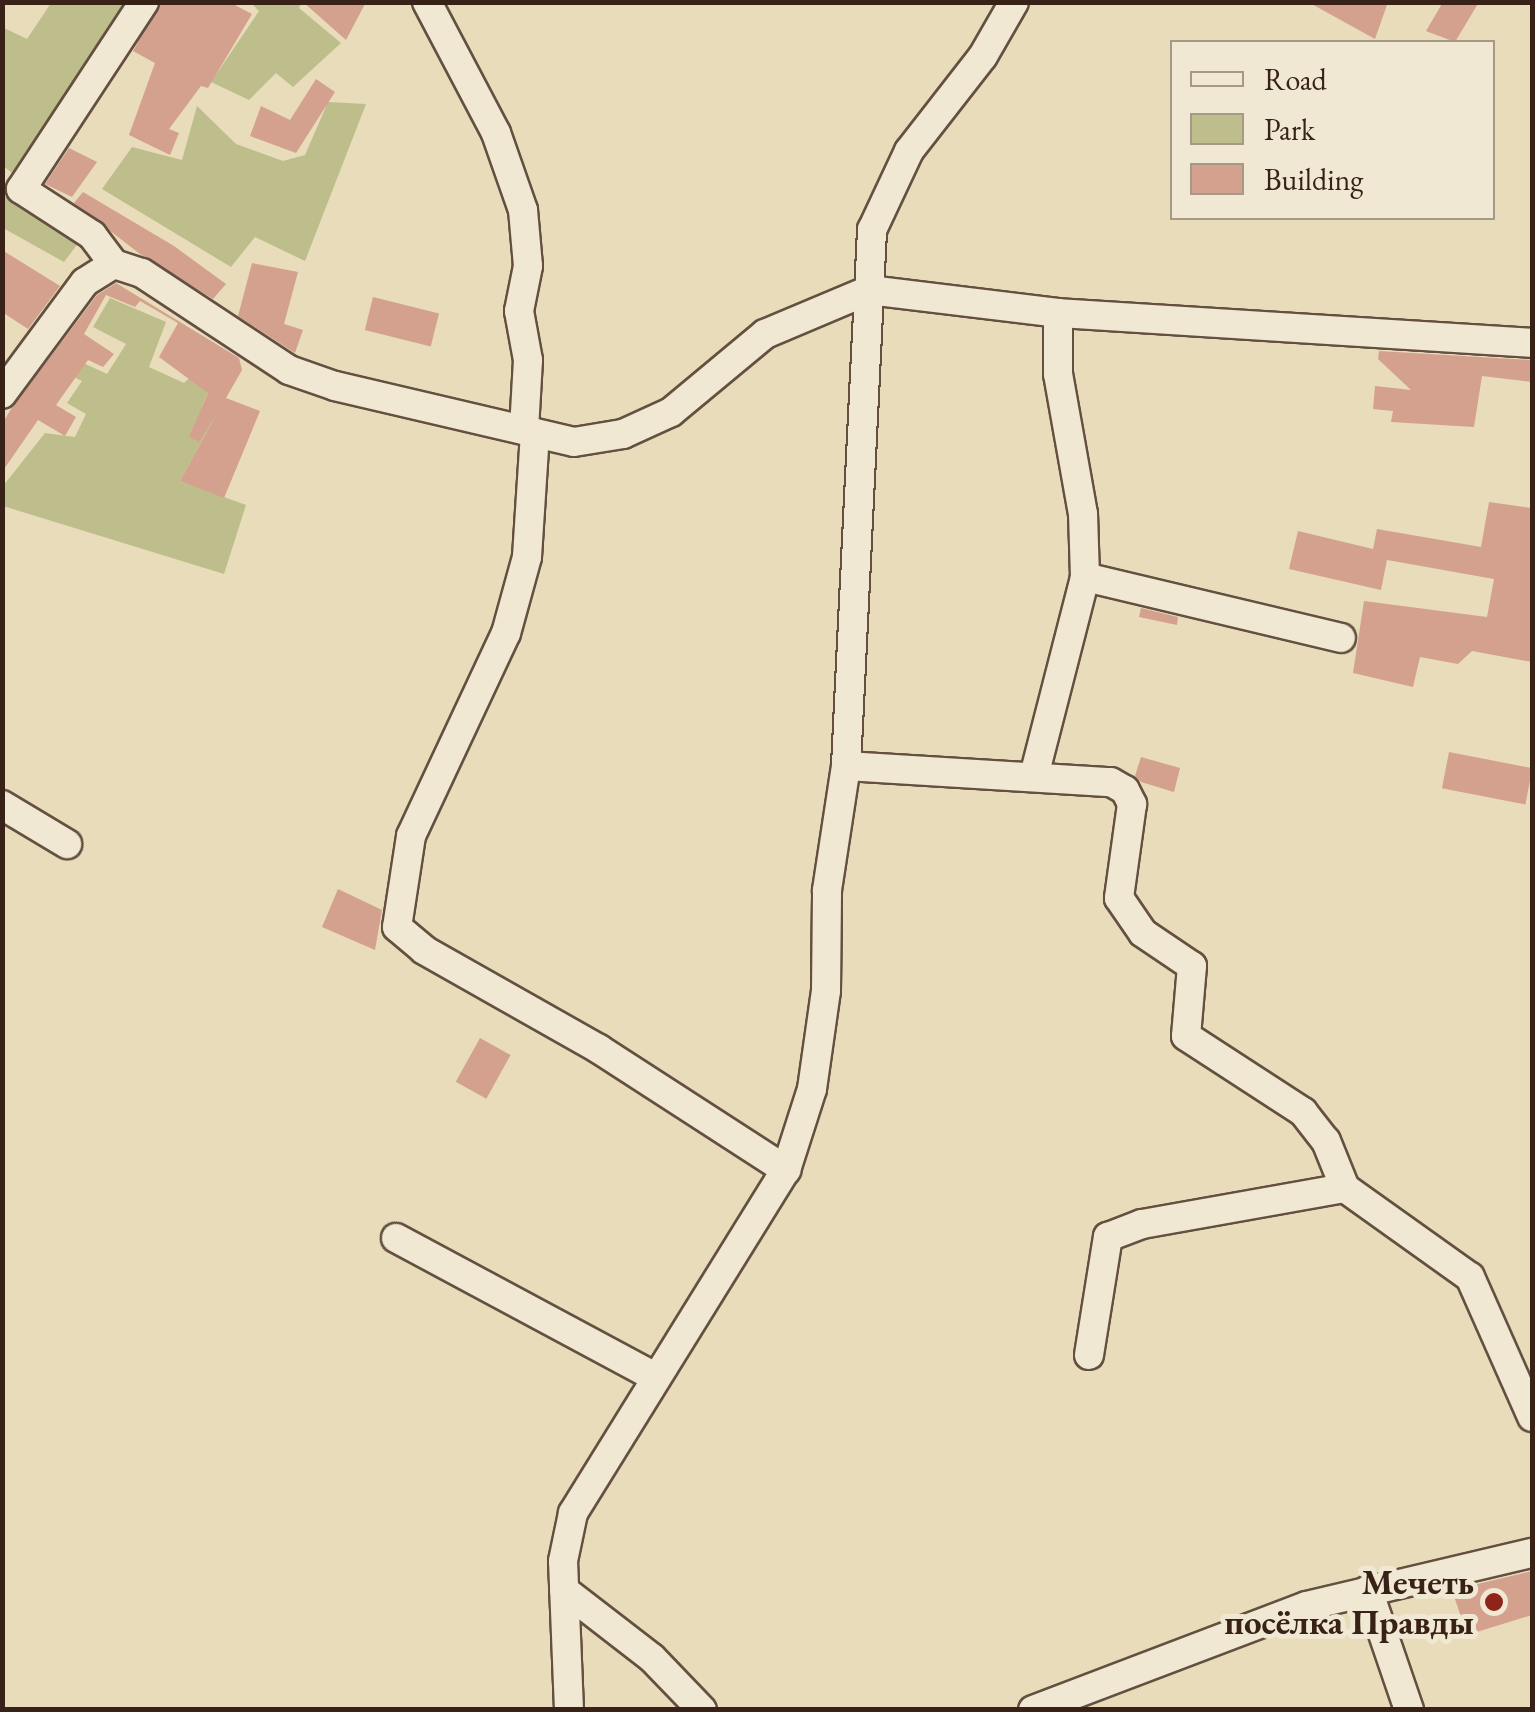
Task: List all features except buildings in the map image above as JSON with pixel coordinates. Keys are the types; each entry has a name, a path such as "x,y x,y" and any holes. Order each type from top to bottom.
{"street":[{"path":"144,2 21,189 92,235 114,264 142,273 288,370 574,442 623,434 671,412 765,334 869,290 1058,313 1532,342"},
{"path":"427,2 496,133 523,210 528,266 518,311 528,360 527,557 506,632 411,836 397,927 424,950 598,1049 786,1170"},
{"path":"568,1710 564,1590 573,1513 786,1170 812,1089 826,991 827,890 846,766 872,230 887,188 1014,2"},
{"path":"2,394 85,282 114,264"},
{"path":"1034,776 1085,576 1084,514 1058,374 1058,313"},
{"path":"1085,576 1341,638"},
{"path":"846,766 1111,782 1125,790 1132,804 1119,898 1143,932 1192,966 1186,1036 1303,1112 1326,1141 1345,1188 1470,1276 1532,1415"},
{"path":"2,805 68,844"},
{"path":"1089,1354 1108,1237 1142,1224 1345,1188"},
{"path":"396,1238 654,1377"},
{"path":"1033,1710 1306,1606 1532,1553"},
{"path":"564,1590 652,1658 702,1710"},
{"path":"1368,1590 1409,1710"}],"green space":[{"path":"51,3 133,3 19,178 3,166 2,27 27,39"},
{"path":"251,3 301,3 299,8 341,43 293,87 276,73 249,100 211,82 259,11"},
{"path":"328,102 366,104 305,261 255,237 231,267 102,189 132,147 182,160 197,106 236,144 283,161 305,155"},
{"path":"2,186 82,238 64,262 3,228"},
{"path":"110,298 166,322 149,367 184,383 199,368 215,375 202,407 216,415 180,481 246,505 224,574 3,506 3,486 45,433 75,437 86,414 67,403 82,381 67,374 77,360 107,374 126,344 93,327"}],"place":[{"name":"Мечеть посёлка Правды","path":"1494,1602"}]}
